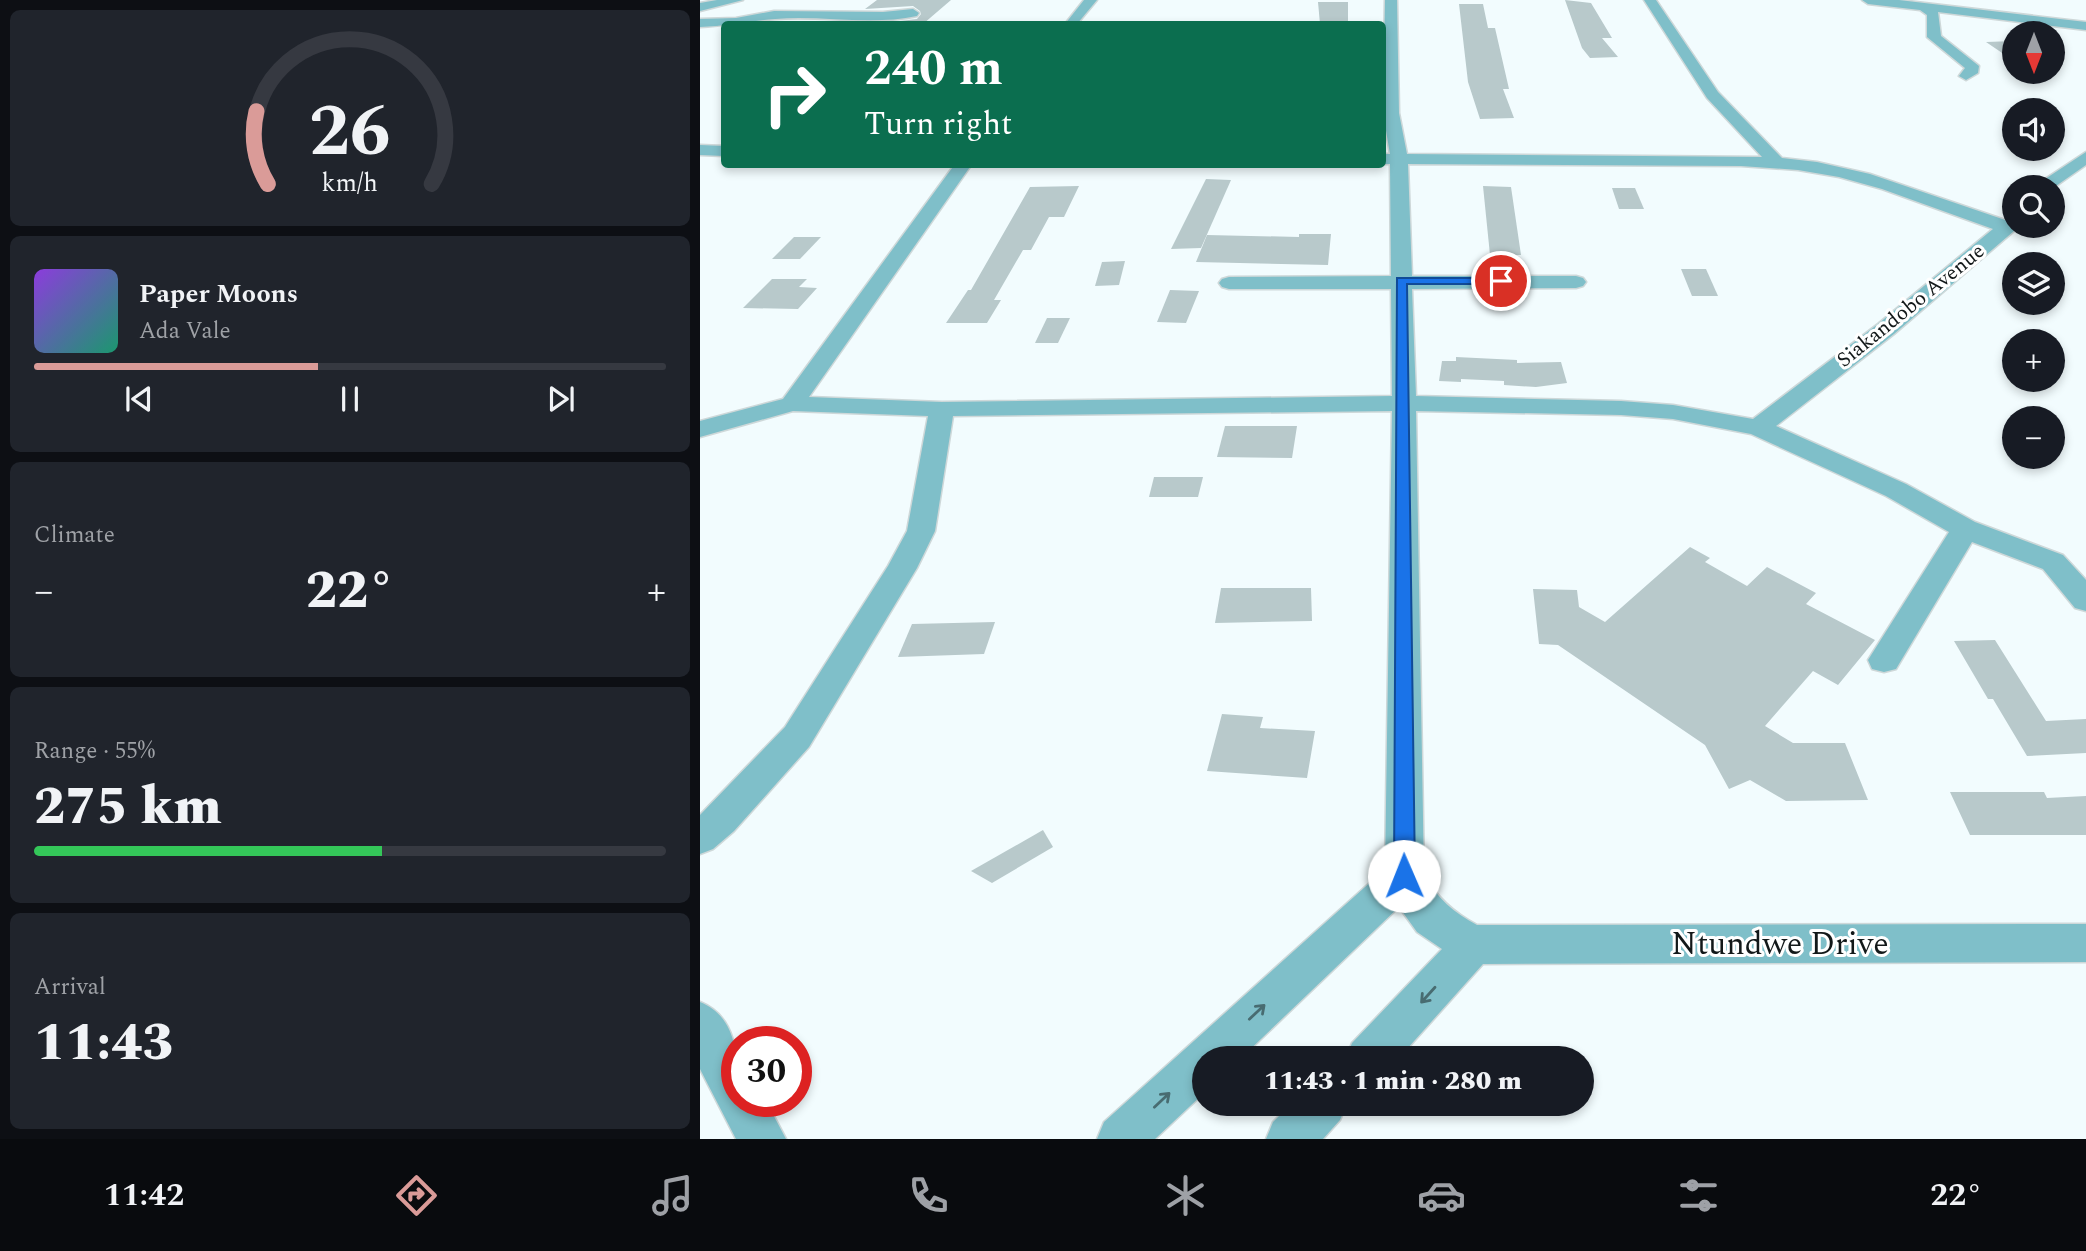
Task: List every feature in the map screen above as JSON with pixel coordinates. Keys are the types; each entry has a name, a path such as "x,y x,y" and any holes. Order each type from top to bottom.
{"street":[{"path":"700,7 737,0"},
{"path":"1074,21 1091,0"},
{"path":"1380,1046 1474,944 1445,931 1422,911 1404,876 1404,403 1401,280 1391,159 1391,0"},
{"path":"1650,0 1712,95 1777,163"},
{"path":"1868,0 2086,26"},
{"path":"1924,7 1933,14 1934,37 1972,66 1973,70 1966,76"},
{"path":"741,21 774,15 883,16 913,13"},
{"path":"700,23 721,22"},
{"path":"700,150 721,151"},
{"path":"2060,175 2086,158"},
{"name":"Siakandobo Avenue","path":"1391,159 1777,163 1837,172 2002,221"},
{"path":"792,404 961,168"},
{"name":"Siakandobo Avenue","path":"1758,428 1886,329 2002,230"},
{"path":"1229,283 1401,280 1576,282"},
{"path":"700,429 792,404 942,409 1404,403 1621,408 1673,412 1758,428 1896,490 1965,529 2053,562 2086,562"},
{"path":"700,837 721,820 797,737 902,568 920,531 942,409"},
{"path":"1884,660 1965,529"},
{"path":"2053,562 2086,600"},
{"path":"1221,1046 1404,876"},
{"name":"Ntundwe Drive","path":"1474,944 2086,943"},
{"path":"700,1024 721,1063"},
{"path":"1121,1139 1192,1073"},
{"path":"1290,1139 1312,1116"},
{"path":"750,1117 762,1139"}],"building":[{"path":"877,0 951,0 926,21 900,21 917,19 921,14 913,6 865,9"},
{"path":"1565,0 1591,3 1612,38 1602,38 1618,57 1590,58 1582,48"},
{"path":"1318,2 1348,2 1348,21 1320,21"},
{"path":"1459,4 1483,4 1488,28 1495,28 1509,89 1503,89 1514,118 1480,119 1468,82"},
{"path":"2002,41 2002,53 1986,42"},
{"path":"1206,179 1231,180 1201,248 1171,249"},
{"path":"1079,186 1064,217 1049,217 1031,250 1023,250 994,300 1001,300 987,323 946,323 968,290 971,290 1030,187"},
{"path":"1483,186 1511,187 1521,255 1490,255"},
{"path":"1612,188 1635,188 1644,209 1619,209"},
{"path":"1299,234 1331,234 1328,265 1196,262 1207,235 1299,237"},
{"path":"794,237 821,237 800,259 772,259"},
{"path":"1125,261 1119,285 1095,286 1102,262"},
{"path":"1681,269 1706,269 1718,296 1692,296"},
{"path":"772,279 807,279 799,287 817,288 798,309 743,308"},
{"path":"1170,290 1199,291 1186,323 1157,322"},
{"path":"1047,318 1070,318 1058,343 1035,343"},
{"path":"1456,357 1517,360 1517,363 1561,362 1567,383 1536,387 1504,385 1504,381 1439,381 1442,361 1456,361"},
{"path":"1225,426 1297,426 1292,458 1217,457"},
{"path":"1154,477 1203,477 1198,497 1149,497"},
{"path":"1690,547 1710,558 1705,562 1747,586 1767,567 1816,593 1806,604 1875,640 1838,685 1813,671 1765,726 1793,743 1845,743 1868,800 1786,801 1750,780 1729,789 1705,745 1558,645 1539,644 1533,589 1577,590 1579,607 1605,622"},
{"path":"1221,588 1311,588 1312,621 1215,623"},
{"path":"995,622 984,654 898,657 912,624"},
{"path":"1995,640 2046,721 2086,719 2086,753 2027,756 1993,699 1988,699 1954,641"},
{"path":"1222,714 1263,717 1260,728 1315,731 1307,778 1207,771"},
{"path":"1950,792 2044,792 2047,798 2086,796 2086,835 1970,835"},
{"path":"1043,830 1053,847 992,883 971,871"}],"route":[{"path":"1404,876 1404,403 1401,280 1501,281"}]}
